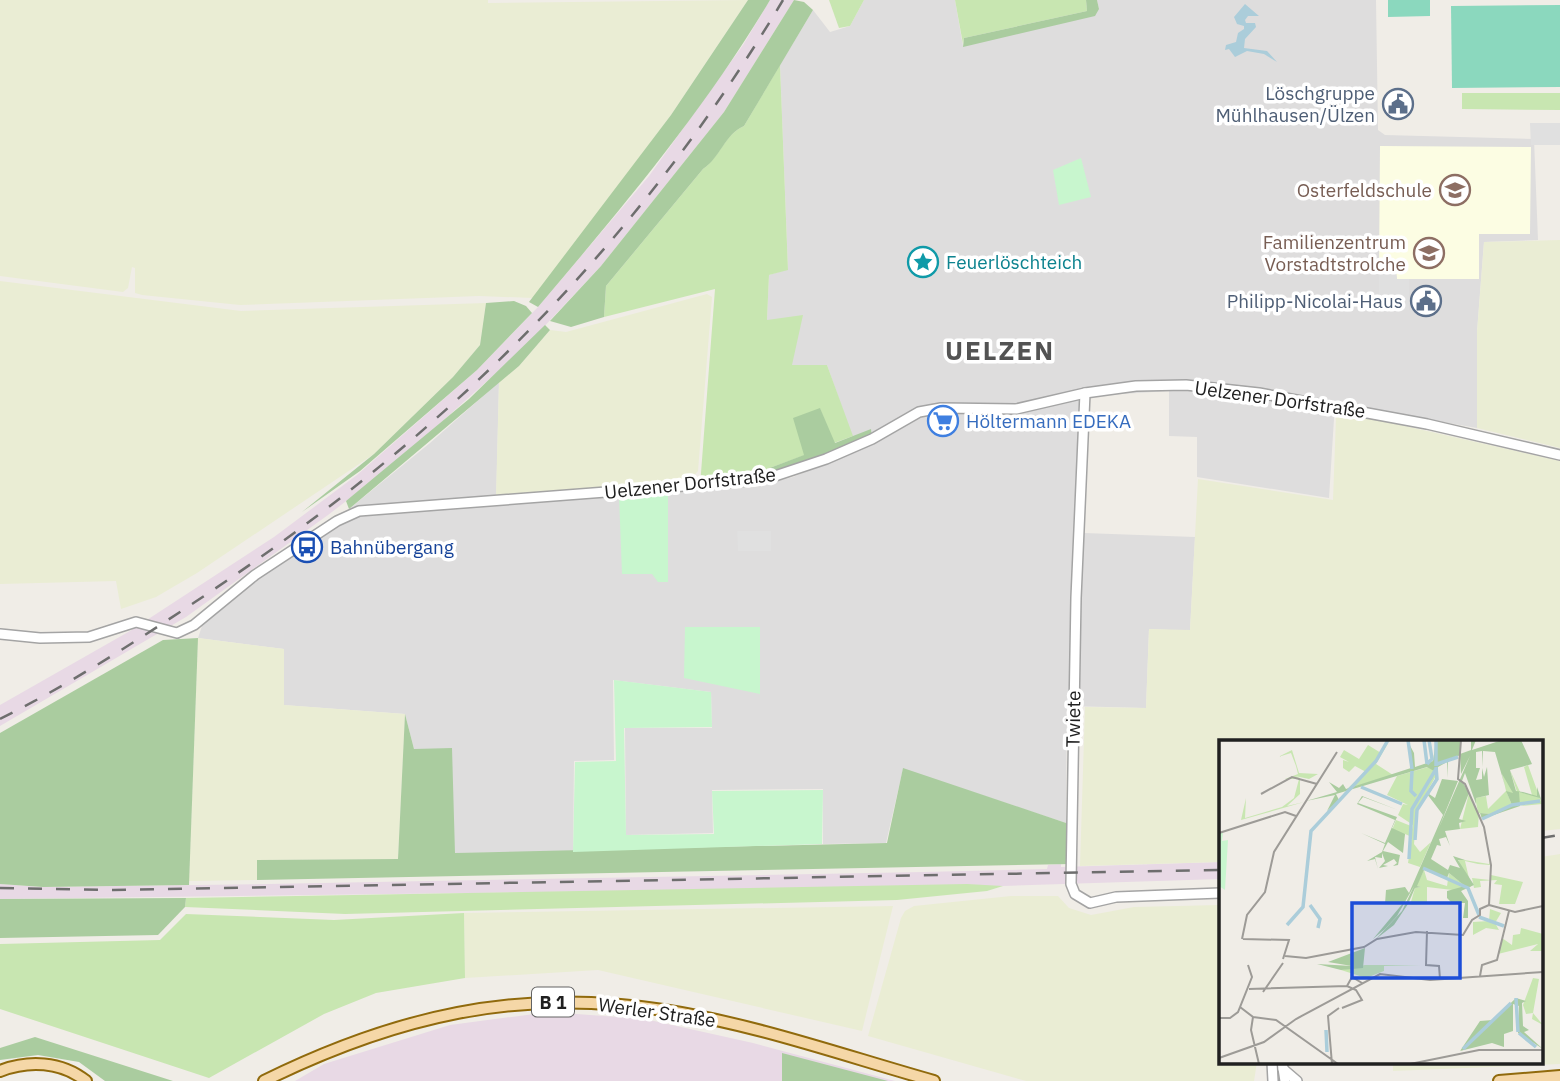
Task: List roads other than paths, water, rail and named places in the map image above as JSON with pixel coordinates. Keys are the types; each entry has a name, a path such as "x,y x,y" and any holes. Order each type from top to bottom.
{"main road":[{"name":"Werler Straße","path":"264,1081 334,1048 413,1021 452,1012 536,1002 599,1003 663,1010 745,1027 934,1081"},
{"path":"0,1071 26,1064 41,1064 71,1072 86,1081"},
{"path":"1499,1081 1560,1076"}],"street":[{"name":"Uelzener Dorfstraße","path":"0,634 81,638 131,622 172,633 187,630 255,575 337,521 359,511 775,477 872,439 919,412 941,408 1016,409 1085,393 1136,386 1222,388 1371,412 1560,455"},
{"name":"Twiete","path":"1085,393 1076,586 1071,884 1075,894 1090,903 1116,897 1219,893"},
{"path":"1283,1065 1284,1081"},
{"path":"1283,1065 1297,1081"}],"water":[{"path":"1245,4 1259,16 1248,16 1245,20 1246,23 1255,23 1256,27 1245,39 1244,48 1267,51 1277,62 1264,54 1247,51 1235,57 1229,49 1225,50 1226,45 1236,42 1238,33 1244,29 1244,26 1237,24 1234,17"}],"railway":[{"path":"0,719 124,649 195,602 284,540 369,475 449,407 524,335 595,259 662,178 725,92 783,0"},
{"path":"1542,838 1560,835"},
{"path":"0,888 113,890 1219,870"}],"place":[{"name":"Löschgruppe Mühlhausen/Ülzen","path":"1398,104"},
{"name":"Osterfeldschule","path":"1455,190"},
{"name":"Familienzentrum Vorstadtstrolche","path":"1429,253"},
{"name":"Feuerlöschteich","path":"923,262"},
{"name":"Philipp-Nicolai-Haus","path":"1426,301"},
{"name":"Höltermann EDEKA","path":"943,421"},
{"name":"Bahnübergang","path":"307,547"}],"district":[{"name":"UELZEN","path":"1000,350"}]}
